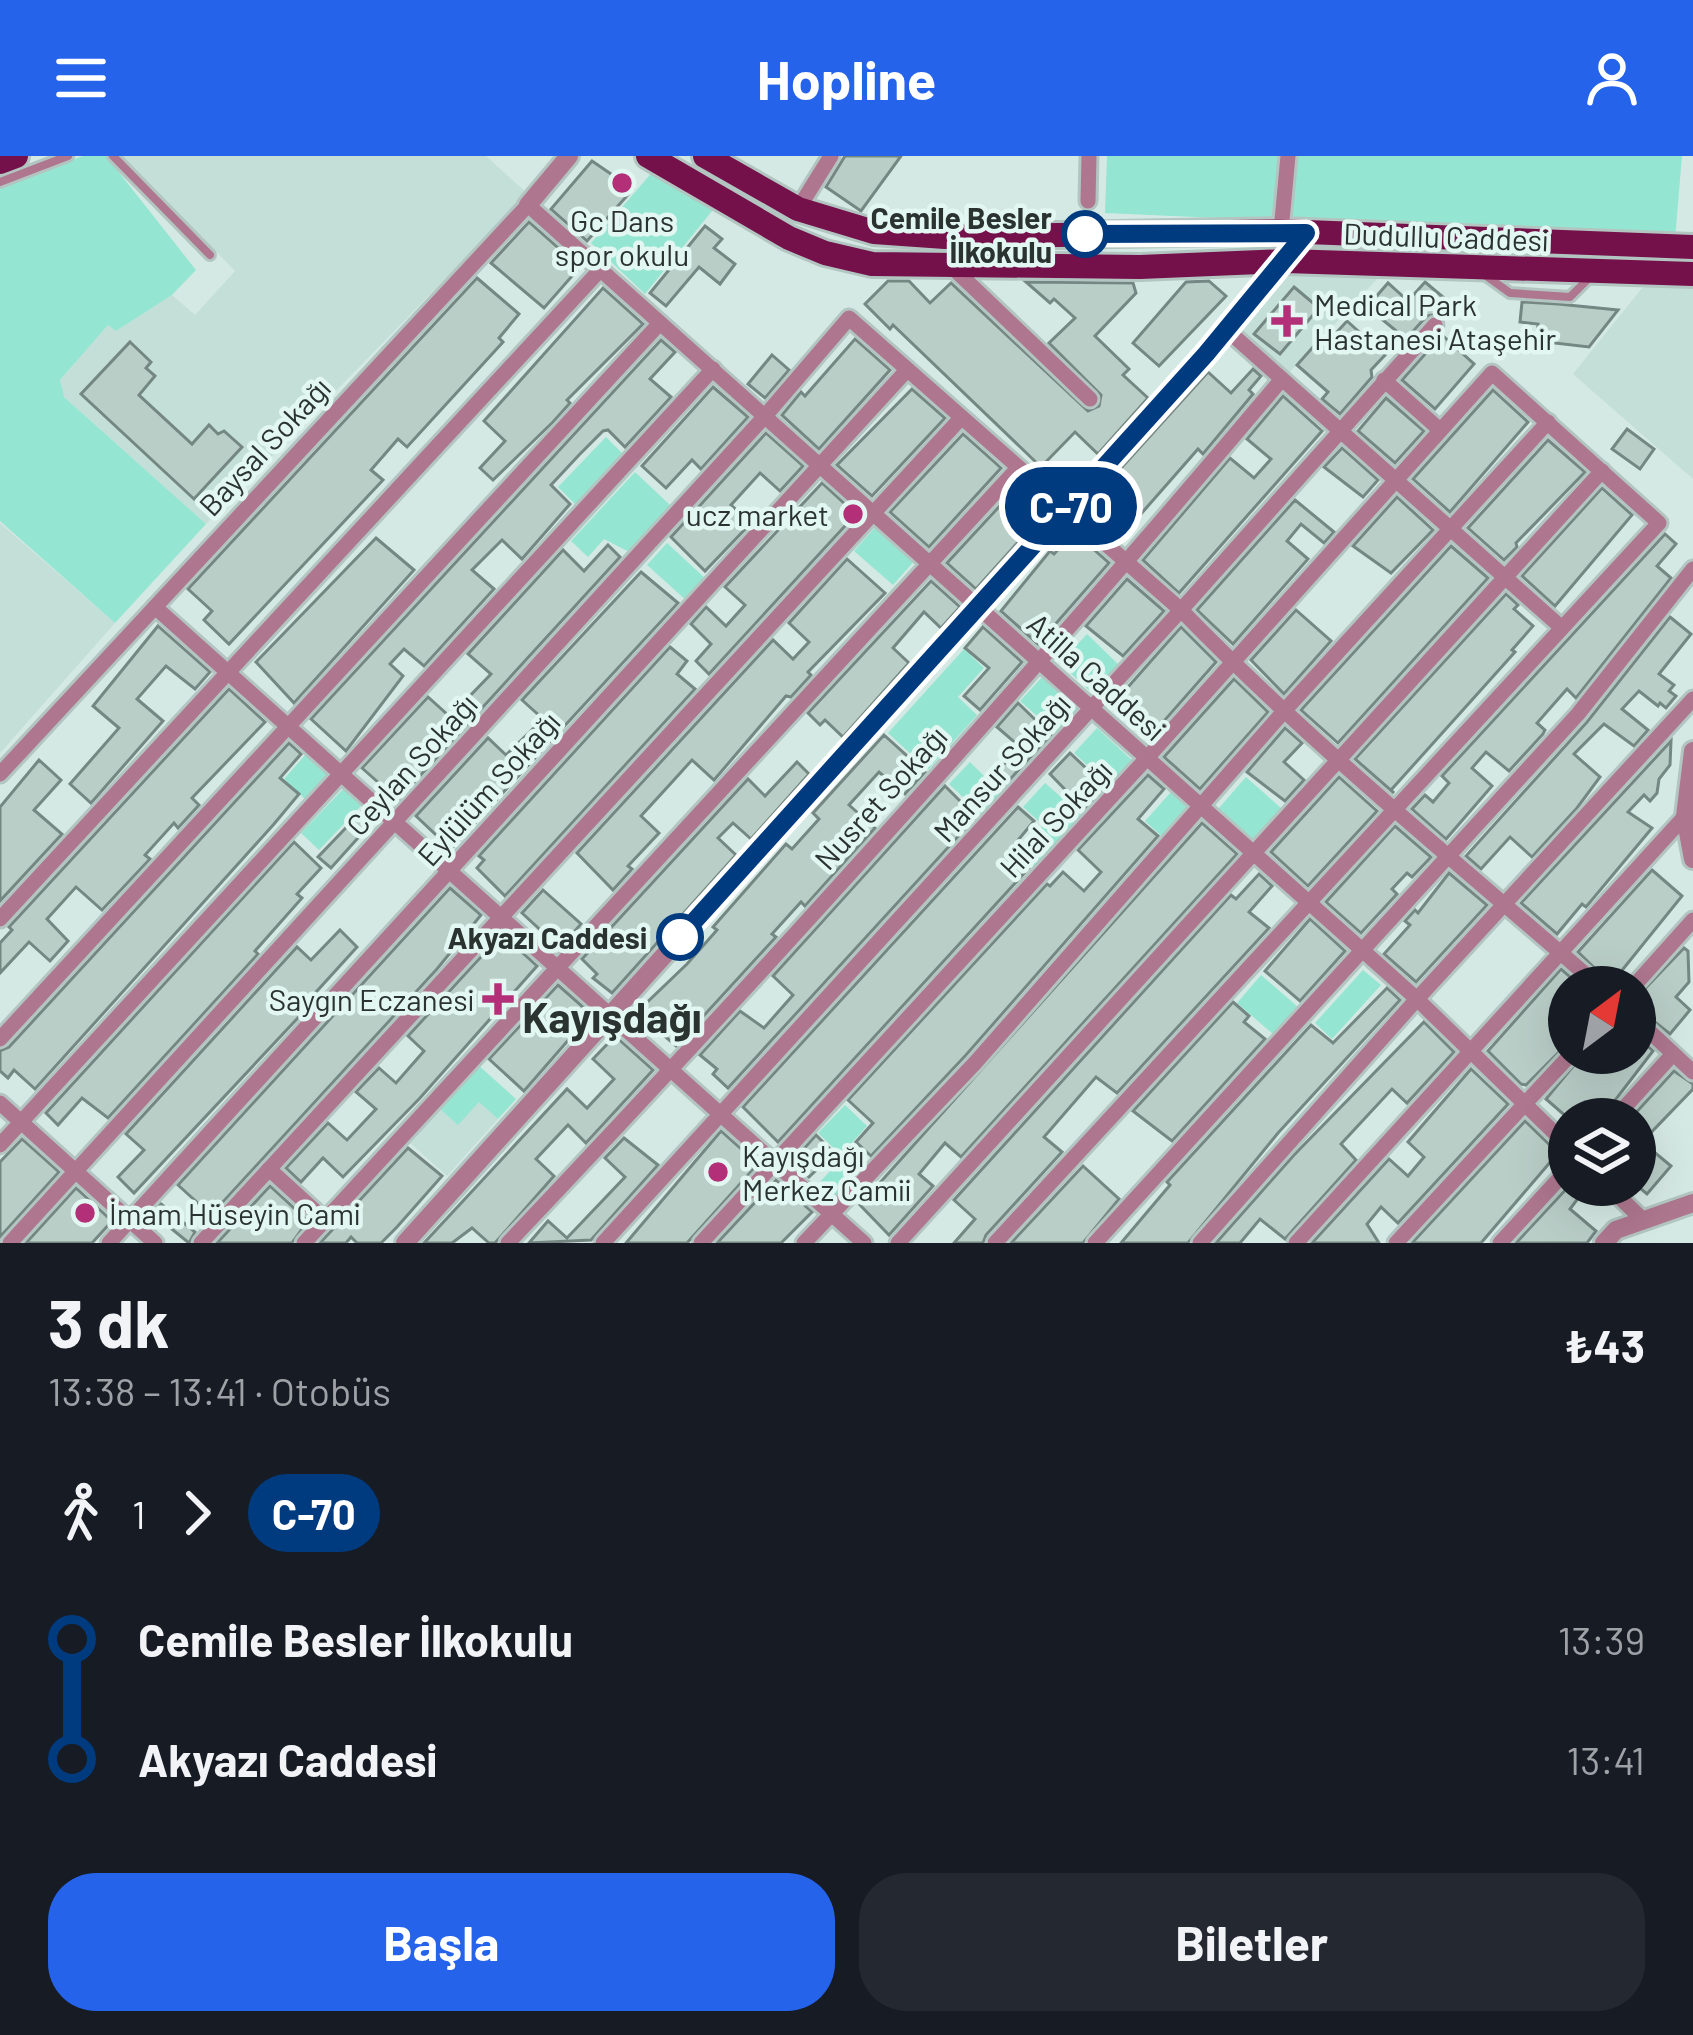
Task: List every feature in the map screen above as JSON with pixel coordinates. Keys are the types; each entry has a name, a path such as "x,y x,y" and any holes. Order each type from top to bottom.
{"main road":[{"path":"0,162 16,156"},
{"name":"Dudullu Caddesi","path":"648,156 790,238 825,253 872,264 1140,267 1286,261 1693,274"},
{"name":"Dudullu Caddesi","path":"705,156 798,209 874,232 945,237 1294,232 1693,247"}],"street":[{"name":"Baysal Sokağı","path":"0,774 569,156"},
{"path":"798,209 831,156"},
{"path":"1088,201 1089,156"},
{"path":"404,1243 1286,261 1294,232 1288,156"},
{"name":"Atilla Caddesi","path":"528,205 1417,999 1548,1127"},
{"path":"950,265 1090,399"},
{"path":"0,919 601,269"},
{"name":"Ceylan Sokağı","path":"10,1243 765,416 848,319 907,370"},
{"path":"0,1039 660,322"},
{"name":"Mansur Sokağı","path":"603,1243 1435,325"},
{"path":"1227,330 1562,628"},
{"path":"0,1145 712,369"},
{"path":"907,370 1181,610 1231,662 1447,857 1576,966"},
{"name":"Eylülüm Sokağı","path":"109,1243 907,370"},
{"name":"Hilal Sokağı","path":"701,1243 1148,758 1492,373 1548,422"},
{"name":"Nusret Sokağı","path":"508,1243 673,1069 1127,563 1282,379"},
{"path":"1384,380 1441,430"},
{"path":"201,1243 961,418"},
{"path":"804,1243 975,1063 1200,805 1548,422 1660,523 995,1243"},
{"path":"304,1243 1017,469"},
{"path":"898,1243 1602,471"},
{"path":"1095,1243 1578,714 1693,569"},
{"path":"155,608 864,1243"},
{"path":"1200,1243 1693,700"},
{"path":"1693,751 1685,816 1693,859"},
{"path":"1296,1243 1685,816"},
{"path":"1652,966 1693,920"},
{"path":"1656,1038 1693,1072"},
{"path":"1633,1098 1673,1054"},
{"path":"1396,1243 1553,1074"},
{"path":"0,1103 154,1243"},
{"path":"269,1169 325,1220"},
{"path":"1499,1243 1548,1190"},
{"path":"1604,1243 1616,1230 1693,1203"},
{"path":"1629,1206 1643,1220"},
{"path":"1624,1243 1643,1220"}],"lane":[{"path":"0,182 68,156"},
{"path":"113,156 210,254"}],"shaded area":[{"path":"122,156 486,156 528,194 206,524 63,396 60,380 108,325 116,331 172,295 195,315 235,271"},
{"path":"1283,274 1381,275 1285,377 1236,331"},
{"path":"1646,283 1693,283 1693,479 1573,374"},
{"path":"0,523 115,623 0,753"},
{"path":"479,1101 498,1119 447,1176 410,1143 438,1107"}],"green space":[{"path":"83,156 106,156 196,270 172,295 116,331 108,325 60,380 64,397 206,524 115,623 0,521 0,184"},
{"path":"1107,156 1682,156 1675,239 1105,213"},
{"path":"655,169 716,206 645,294 591,243"},
{"path":"606,437 626,457 578,507 558,487"},
{"path":"635,472 671,506 629,552 604,539 588,557 571,541"},
{"path":"878,524 917,558 893,585 854,551"},
{"path":"667,543 707,580 687,601 647,565"},
{"path":"1087,634 1123,669 1096,697 1060,663"},
{"path":"964,649 984,668 958,697 977,715 928,770 888,733"},
{"path":"1044,675 1084,711 1061,737 1020,701"},
{"path":"1097,728 1135,763 1112,788 1074,753"},
{"path":"307,753 329,773 305,799 284,779"},
{"path":"970,762 1005,797 985,818 949,784"},
{"path":"1246,777 1289,815 1260,847 1218,809"},
{"path":"1045,783 1086,819 1038,871 1018,852 1043,825 1023,807"},
{"path":"344,788 362,805 319,850 301,833"},
{"path":"1171,792 1195,812 1168,842 1145,821"},
{"path":"1363,970 1381,985 1332,1039 1315,1023"},
{"path":"1261,975 1305,1013 1281,1041 1237,1003"},
{"path":"477,1064 516,1099 498,1119 479,1102 458,1125 438,1107"},
{"path":"845,1105 867,1126 850,1145 872,1166 840,1201 820,1182 843,1157 818,1133"}],"building":[{"path":"845,156 901,156 861,211 826,187"},
{"path":"592,161 633,189 587,241 551,209"},
{"path":"529,222 580,267 544,308 491,263"},
{"path":"705,226 722,239 714,248 735,264 720,284 699,267 666,306 650,293"},
{"path":"477,278 519,314 499,338 503,342 407,447 398,439 371,470 383,480 229,644 204,620 212,611 188,589"},
{"path":"888,281 909,281 930,303 951,283 1088,411 1099,406 1101,395 1049,343 1075,318 1026,282 1133,283 1136,293 1095,336 1129,369 1123,375 1148,398 1098,454 1075,432 1041,467 893,325 890,329 865,304"},
{"path":"1209,281 1226,296 1159,366 1133,343 1186,282"},
{"path":"1425,282 1450,303 1440,314 1427,316 1406,339 1367,307 1388,283 1408,301"},
{"name":"Medical Park Hastanesi Ataşehir","path":"1294,287 1319,308 1280,354 1254,334"},
{"path":"603,288 643,324 493,480 480,468 505,441 484,421"},
{"path":"1522,302 1618,310 1589,347 1537,341 1538,324 1520,322"},
{"path":"1347,321 1385,355 1340,414 1322,399 1328,392 1297,365 1321,338 1327,343"},
{"path":"1442,335 1474,364 1435,409 1402,380"},
{"path":"855,339 890,370 819,449 782,415"},
{"path":"661,340 675,352 650,379 671,397 625,447 608,430 603,431 551,485 570,504 522,559 502,540 472,570 494,589 424,666 404,649 390,664 403,676 346,751 311,719"},
{"path":"130,342 151,362 146,368 155,376 139,395 192,444 209,425 242,447 194,499 81,394"},
{"path":"772,355 789,370 765,398 748,384"},
{"path":"1253,369 1261,376 1249,390 1253,394 1203,454 1198,449 1119,539 1088,513 1116,480 1113,477 1208,372 1231,393"},
{"path":"713,387 748,417 701,469 692,460 666,488 642,466"},
{"path":"912,389 945,418 872,496 837,465"},
{"path":"1493,390 1528,422 1450,512 1413,479"},
{"path":"1283,396 1322,431 1179,593 1143,560 1230,458 1254,478 1271,459 1247,439"},
{"path":"1386,398 1424,431 1395,463 1358,431"},
{"path":"1627,429 1654,449 1640,469 1612,449"},
{"path":"766,433 803,466 780,491 760,473 731,505 751,523 705,571 671,537"},
{"path":"963,434 1001,468 929,547 890,512"},
{"path":"1548,440 1585,472 1504,560 1468,528"},
{"path":"1342,448 1378,480 1363,497 1324,467"},
{"path":"822,483 856,514 709,674 696,661 711,644 691,624 706,607 726,626 745,605 725,587"},
{"path":"1020,484 1048,509 976,589 947,563"},
{"path":"1602,488 1632,515 1555,606 1522,576"},
{"path":"1397,497 1433,530 1391,573 1353,546"},
{"path":"1295,500 1334,532 1324,543 1301,524 1287,541 1308,559 1233,644 1197,610"},
{"path":"1074,532 1109,563 1038,644 1001,611 1050,551 1054,554"},
{"path":"1665,534 1676,544 1657,566 1671,578 1576,698 1567,689 1537,723 1545,730 1543,734 1509,771 1486,752 1472,768 1492,786 1446,839 1412,809 1425,795 1433,802 1449,783 1442,776"},
{"path":"376,538 414,570 294,703 256,662"},
{"path":"608,545 620,557 398,800 362,768 428,697 457,723 471,707 464,702 491,674 468,654 563,550 584,571"},
{"path":"1451,546 1488,578 1338,743 1301,710"},
{"path":"847,559 885,593 714,780 692,760 641,816 659,833 613,890 577,853 773,640 793,659 809,642 789,623"},
{"path":"641,572 678,603 451,849 416,816 488,738 506,755 543,719 522,700"},
{"path":"1127,579 1164,611 1123,656 1086,626"},
{"path":"931,581 960,607 941,628 924,612 893,648 909,663 843,737 825,720 820,725 808,713"},
{"path":"1506,594 1533,626 1391,790 1394,793 1355,759"},
{"path":"1296,610 1331,641 1284,694 1251,660"},
{"path":"1670,617 1691,634 1659,674 1674,685 1669,691 1676,696 1666,708 1639,691 1622,709 1648,730 1634,746 1604,724 1574,754 1600,777 1577,808 1532,857 1510,837 1481,869 1466,856 1587,722"},
{"path":"158,626 210,672 195,689 166,666 137,699 163,721 91,803 70,784 119,728 93,706"},
{"path":"983,627 1022,662 980,710 964,696 989,668 965,648"},
{"path":"1181,627 1216,662 1150,737 1113,704"},
{"path":"670,647 687,661 677,674 695,689 505,896 477,868 484,860 479,856"},
{"path":"1234,679 1268,712 1200,789 1164,757"},
{"path":"229,689 265,722 192,798 199,805 178,828 174,823 145,855 150,859 102,910 76,887 47,919 68,941 50,961 29,942 0,973 0,943 12,930 9,927"},
{"path":"1018,703 1051,735 1002,788 992,779 1019,746 997,727"},
{"path":"1285,728 1302,743 1284,762 1304,780 1285,801 1247,772"},
{"path":"884,735 925,772 905,794 879,772 849,805 875,828 805,906 801,902 772,934 776,937 676,1046 637,1012 687,964 786,844 792,849 819,819 813,813"},
{"path":"1671,741 1670,765 1659,779 1657,793 1650,801 1644,795 1628,812 1652,828 1557,934 1521,903"},
{"path":"289,743 301,754 280,778 299,794 274,824 35,1089 14,1070 8,1078 0,1071 0,1051 9,1047"},
{"path":"1070,753 1105,786 1084,809 1050,774"},
{"path":"39,760 61,780 34,810 62,834 0,901 0,807"},
{"path":"797,762 809,774 751,839 733,823 718,838 736,855 612,993 593,978 597,974 582,959 748,779 765,796"},
{"path":"1148,775 1164,789 1138,819 1158,836 871,1156 856,1142 873,1123 848,1100 1047,884 1063,872 1084,891 1101,872 1078,850"},
{"path":"1339,777 1377,811 1308,886 1271,852"},
{"path":"945,786 976,817 728,1088 713,1074 717,1069 700,1055 740,1011 764,1028 793,995 773,976"},
{"path":"1018,807 1034,821 1009,851 1029,868 778,1142 743,1107"},
{"path":"363,810 374,820 331,868 318,857"},
{"path":"1202,823 1237,854 961,1157 945,1143 919,1174 933,1186 889,1235 860,1205"},
{"path":"1395,826 1431,857 1392,889 1397,894 1361,933 1326,902"},
{"path":"294,842 321,868 297,894 302,898 255,951 258,954 108,1118 82,1098 58,1125 46,1113"},
{"path":"1652,870 1682,896 1626,966 1592,966 1578,952"},
{"path":"1449,873 1487,905 1416,982 1384,954 1410,925 1405,921 1415,910 1418,913"},
{"path":"1259,874 1272,886 1249,912 1269,928 1117,1093 1096,1077 1044,1137 1062,1152 983,1243 954,1243 975,1219 954,1200 1231,895 1236,899"},
{"path":"450,888 481,915 211,1215 178,1185"},
{"path":"543,890 581,924 560,948 522,913"},
{"path":"1310,919 1345,951 1300,1001 1265,971"},
{"path":"340,930 357,947 307,1002 310,1005 134,1193 118,1177 144,1150 126,1134 297,947 311,960"},
{"path":"502,934 537,966 343,1177 323,1158 301,1182 286,1168 328,1123 347,1140 376,1109 356,1092 379,1068 396,1083 424,1051 408,1036"},
{"path":"1684,948 1688,951 1689,982 1676,997 1690,1010 1670,1034 1656,1023 1656,977"},
{"path":"1548,984 1548,1063 1526,1085 1521,1084 1488,1051"},
{"path":"558,985 591,1014 524,1091 489,1059"},
{"path":"1387,988 1400,1000 1278,1133 1188,1243 1121,1243 1170,1185 1167,1182 1311,1025 1333,1043"},
{"path":"1233,1002 1249,1016 1244,1022 1265,1039 1172,1141 1133,1111"},
{"path":"1424,1022 1454,1052 1407,1103 1392,1089 1341,1144 1356,1160 1285,1239 1260,1219 1240,1243 1216,1243 1294,1155"},
{"path":"615,1036 653,1070 586,1143 568,1125 536,1159 554,1176 495,1243 472,1228 452,1243 424,1243 567,1089 587,1108 614,1079 593,1059"},
{"path":"1471,1069 1508,1104 1398,1223 1381,1207 1367,1224 1379,1243 1312,1243 1389,1159 1408,1176 1424,1157 1408,1142"},
{"path":"1674,1071 1693,1084 1656,1127 1656,1098 1649,1098"},
{"path":"1567,1074 1635,1074 1617,1098 1546,1099"},
{"path":"1525,1121 1548,1143 1548,1165 1481,1243 1412,1243"},
{"path":"721,1131 758,1164 687,1243 626,1243"},
{"path":"816,1135 834,1153 809,1177 792,1162"},
{"path":"624,1138 658,1165 591,1240 529,1243 548,1221 567,1238 625,1177 605,1158"},
{"path":"22,1139 59,1172 0,1237 0,1162"},
{"path":"408,1148 442,1176 397,1227 381,1243 357,1243 351,1237 346,1243 320,1243"},
{"path":"1656,1154 1671,1166 1656,1184"},
{"path":"1083,1166 1119,1199 1083,1243 1011,1243"},
{"path":"776,1180 812,1212 781,1243 717,1243"},
{"path":"270,1186 308,1221 292,1243 217,1243"},
{"path":"76,1188 112,1221 92,1243 26,1243"},
{"path":"161,1204 195,1232 189,1243 152,1213"},
{"path":"1550,1206 1572,1206 1570,1209 1596,1231 1587,1243 1516,1243"}],"bus line":[{"name":"C-70","path":"680,937 1206,354 1306,233 1085,234"}],"place":[{"name":"Gc Dans spor okulu","path":"622,183"},
{"name":"Cemile Besler İlkokulu","path":"1085,234"},
{"name":"Medical Park Hastanesi Ataşehir","path":"1287,321"},
{"name":"ucz market","path":"853,514"},
{"name":"Akyazı Caddesi","path":"680,937"},
{"name":"Saygın Eczanesi","path":"498,999"},
{"name":"Kayışdağı Merkez Camii","path":"718,1172"},
{"name":"İmam Hüseyin Cami","path":"85,1213"}],"district":[{"name":"Kayışdağı","path":"612,1016"}]}
